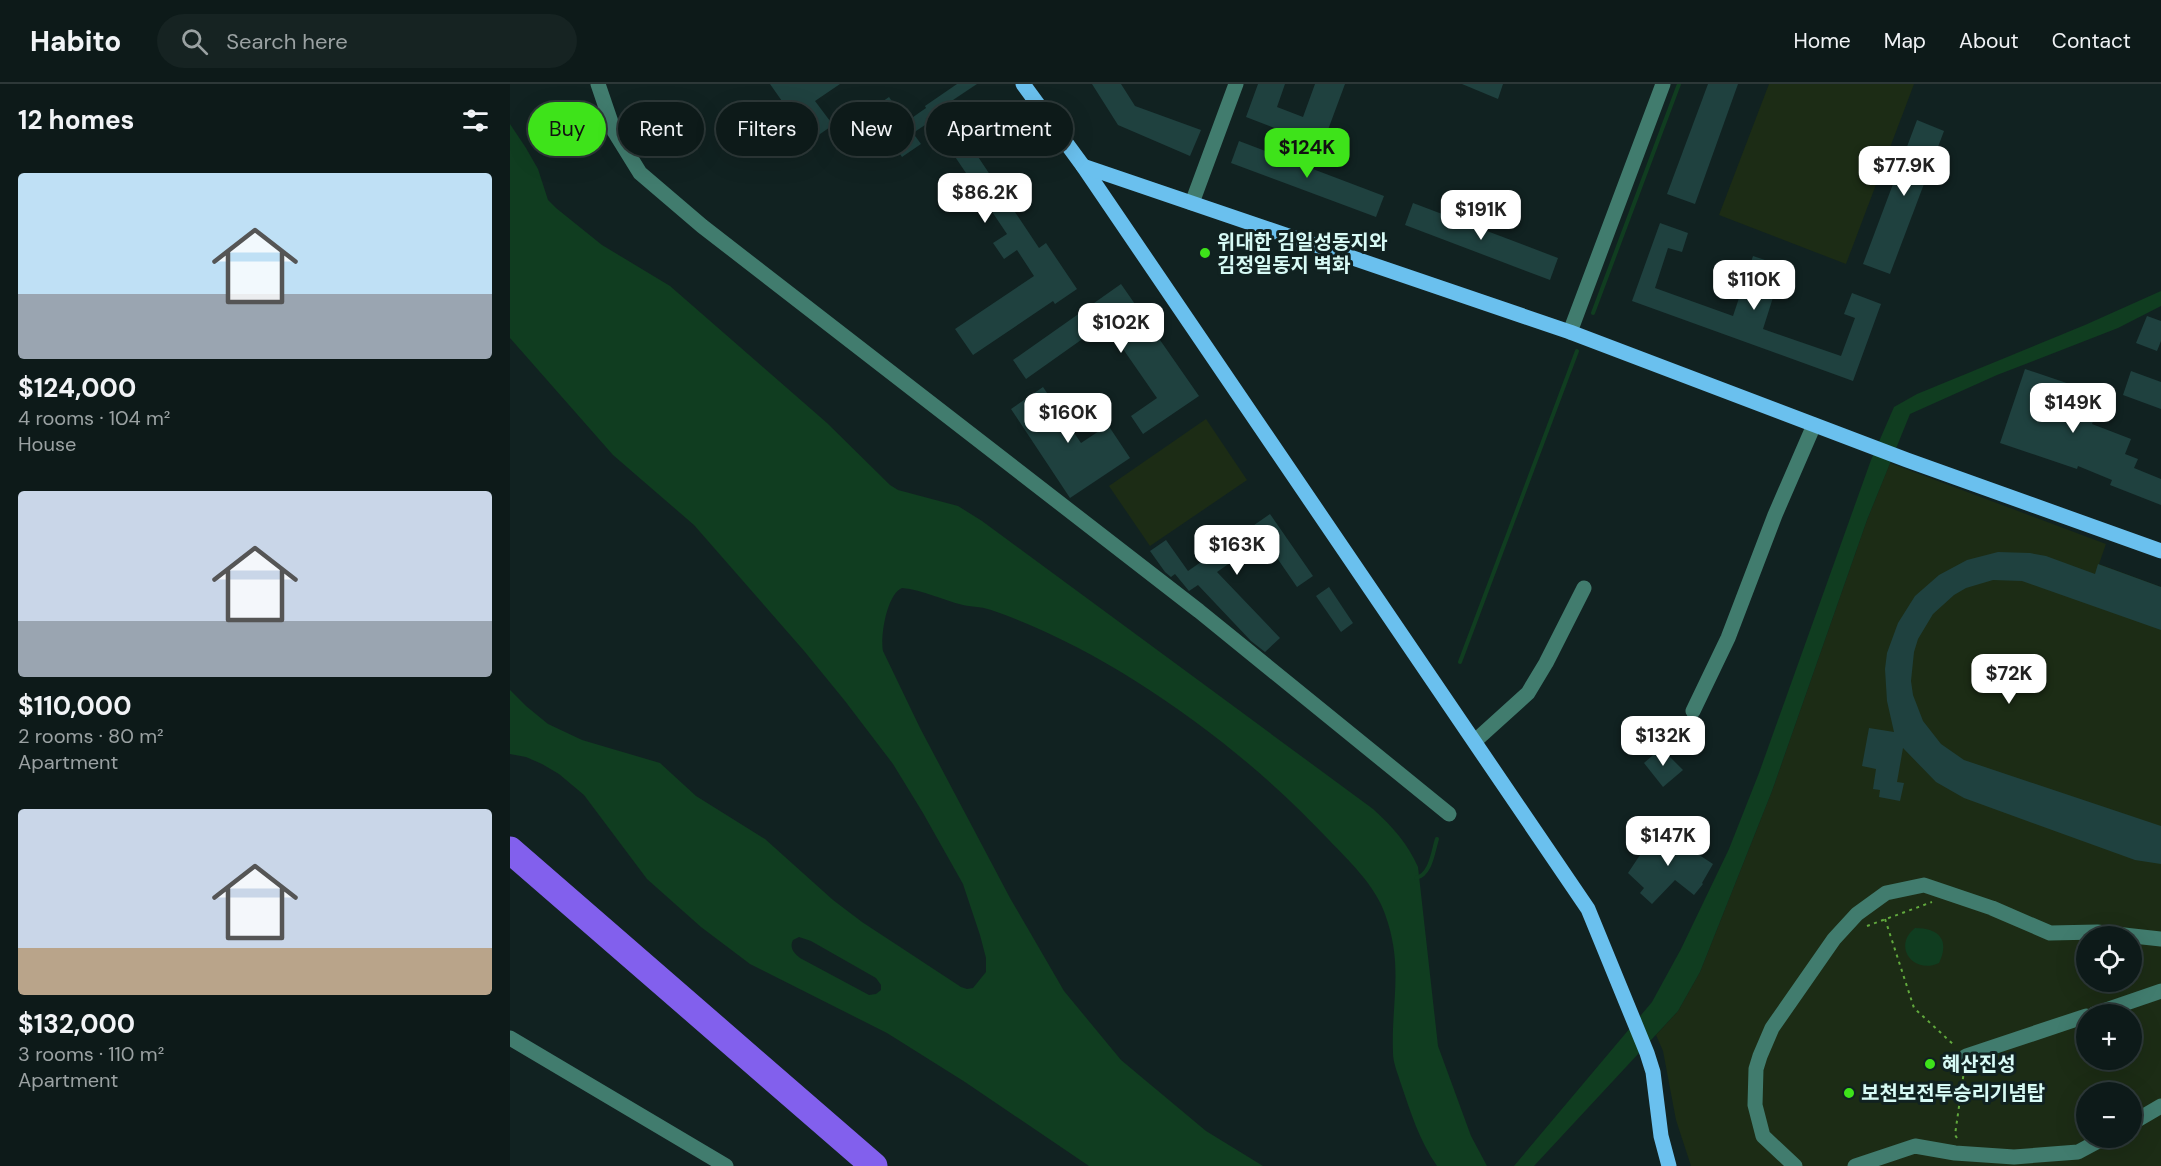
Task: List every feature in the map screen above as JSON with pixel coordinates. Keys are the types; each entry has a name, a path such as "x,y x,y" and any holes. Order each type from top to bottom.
{"highway":[{"path":"510,850 874,1166"}],"main road":[{"path":"1023,84 1083,166 1588,909 1653,1072 1661,1136 1669,1166"},
{"path":"1083,166 1570,332 1907,460 2161,552"}],"street":[{"path":"598,84 614,131 640,173 702,226 1199,611 1449,814"},
{"path":"1192,203 1236,84"},
{"path":"1570,332 1663,84"},
{"path":"1693,711 1728,638 1775,515 1814,425"},
{"path":"1475,741 1528,693 1584,588"},
{"path":"1795,1166 1763,1136 1755,1105 1756,1069 1772,1028 1834,939 1857,914 1886,893 1924,885 1992,908 2050,933 2097,932 2161,939"},
{"path":"2123,1004 2161,991"},
{"path":"1966,1056 2076,1019"},
{"path":"510,1038 726,1166"},
{"path":"2142,1117 2161,1106"},
{"path":"1855,1166 1916,1146 1971,1155 2014,1157 2078,1152 2085,1148"}],"path":[{"path":"1864,927 1944,898 1962,898"},
{"path":"1885,919 1914,1008 1966,1056 1954,1136 1971,1155"}],"shaded area":[{"path":"1769,84 1914,84 1846,264 1719,215"},
{"path":"510,124 538,169 548,200 556,208 602,245 670,286 827,423 890,485 898,490 958,506 982,521 1373,809 1387,822 1404,843 1418,867 1438,1046 1471,1136 1487,1166 1437,1166 1420,1136 1393,1057 1395,967 1391,933 1381,903 1353,865 1256,770 1174,706 1085,651 1039,629 990,610 902,588 892,598 884,626 883,651 920,728 1010,898 1064,991 1121,1060 1206,1131 1263,1166 1089,1166 965,1082 887,1033 750,964 701,927 647,879 584,795 559,774 542,764 526,757 510,754 510,690 548,724 582,740 660,763 696,796 765,839 833,900 862,922 961,987 973,988 986,972 986,958 980,935 963,884 893,764 805,652 694,525 613,455 510,338","holes":["799,937 811,941 876,978 881,985 881,990 869,995 800,958 793,950 793,940"]},
{"path":"2161,291 2161,306 2118,328 1997,375 1910,414 1867,520 1772,791 1700,972 1678,1011 1534,1166 1514,1166 1652,1002 1681,949 1729,849 1759,773 1871,460 1894,407 1917,394"},
{"path":"1206,419 1247,480 1150,546 1109,486"},
{"path":"1890,463 2106,544 2099,564 2161,587 2161,1166 1691,1166 1676,1120 1663,1051 1656,1035 1678,1011 1700,972 1772,791 1867,520"},
{"path":"1915,928 1930,930 1940,937 1943,948 1939,963 1930,966 1921,965 1909,957 1905,943 1908,935"}],"building":[{"path":"770,84 840,84 816,102 783,102"},
{"path":"957,84 977,84 950,102 931,102"},
{"path":"1092,84 1121,84 1135,106 1201,130 1190,156 1118,125"},
{"path":"1258,84 1285,84 1277,107 1303,117 1315,84 1345,84 1322,146 1246,117"},
{"path":"1462,84 1503,84 1498,99"},
{"path":"1708,84 1738,84 1695,204 1667,194"},
{"path":"889,97 892,102 882,102"},
{"path":"818,105 830,121 830,127 818,135"},
{"path":"926,108 926,124 914,132 914,116"},
{"path":"1917,120 1944,131 1890,274 1863,264"},
{"path":"914,134 921,144 914,149"},
{"path":"1239,141 1384,196 1376,217 1231,163"},
{"path":"955,156 977,156 1039,248 1046,243 1077,289 1055,304 1053,301 973,355 955,329 1034,276 1017,250 1004,259 993,243 1007,234"},
{"path":"1413,203 1558,258 1550,280 1405,225"},
{"path":"1660,223 1688,233 1682,252 1668,248 1655,288 1733,316 1753,256 1783,266 1763,329 1841,356 1855,318 1844,314 1852,293 1881,304 1853,381 1632,301"},
{"path":"1121,284 1199,396 1143,434 1131,416 1157,398 1105,323 1026,379 1013,360"},
{"path":"2147,316 2161,321 2161,341 2157,351 2136,343"},
{"path":"2025,369 2102,395 2092,424 2131,439 2125,454 2138,459 2134,468 2161,479 2161,505 2110,485 2112,480 2078,466 2077,469 2000,443"},
{"path":"2131,371 2161,382 2161,409 2123,395"},
{"path":"1043,387 1081,443 1108,425 1130,458 1070,498 1011,409"},
{"path":"1270,514 1313,576 1297,587 1264,539 1217,572 1280,638 1265,652 1251,641 1198,585 1189,591 1175,574 1171,577 1165,572 1150,551 1166,540 1188,571"},
{"path":"1998,552 2046,556 2095,574 2098,564 2161,587 2161,630 2022,581 1993,580 1966,588 1954,595 1933,614 1918,639 1914,652 1911,681 1913,695 1923,721 1941,744 1964,760 2161,826 2161,864 2135,860 1964,798 1936,782 1903,748 1897,782 1904,783 1900,801 1879,797 1880,790 1873,789 1876,769 1862,766 1869,728 1894,732 1887,701 1885,669 1887,653 1898,623 1915,596 1939,575 1967,560"},
{"path":"1329,587 1353,623 1341,632 1316,596"},
{"path":"1661,748 1683,770 1663,787 1644,763"},
{"path":"1658,828 1713,864 1703,884 1694,895 1675,880 1652,904 1640,893 1644,888 1628,873"}],"waterway":[{"path":"1593,313 1679,84"},
{"path":"1460,662 1577,351"},
{"path":"1416,878 1428,868 1437,839"}],"place":[{"name":"위대한 김일성동지와 김정일동지 벽화","path":"1205,253"},
{"name":"혜산진성","path":"1930,1064"},
{"name":"보천보전투승리기념탑","path":"1849,1093"}]}
